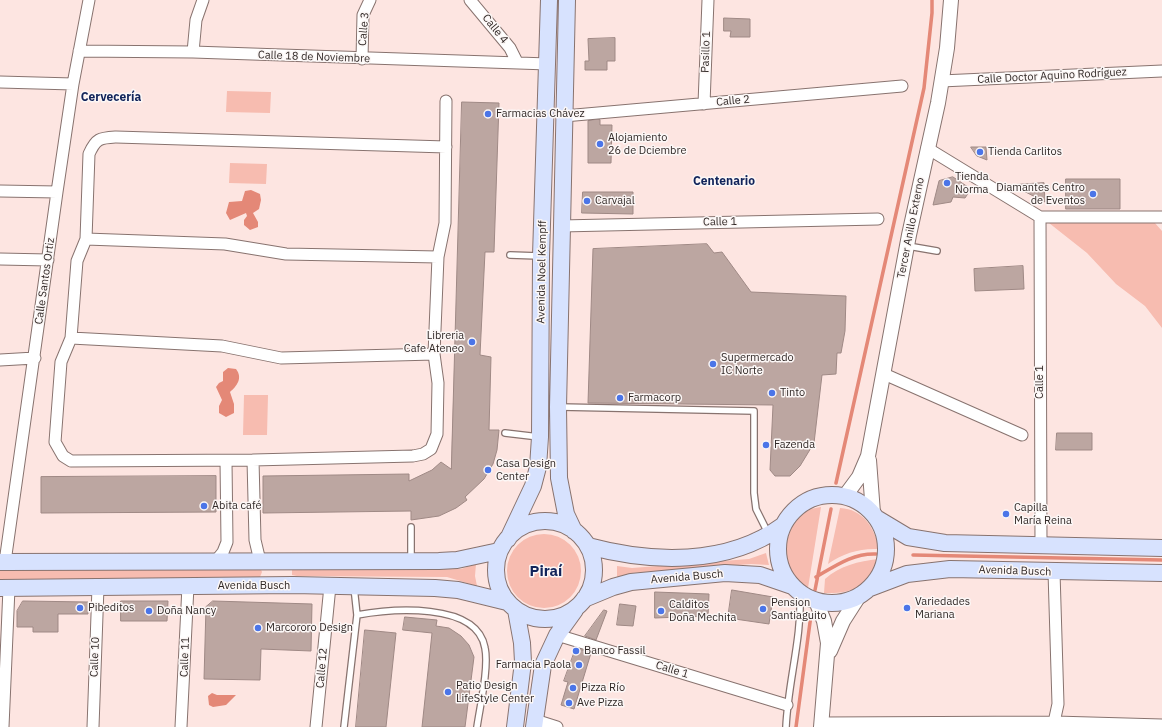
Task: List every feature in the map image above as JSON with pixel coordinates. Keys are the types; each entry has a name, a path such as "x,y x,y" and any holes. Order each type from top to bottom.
{"main road":[{"name":"Avenida Noel Kempff","path":"504,545 533,486 538,467 540,437 541,256 549,0"},
{"name":"Avenida Noel Kempff","path":"567,0 558,407 559,478 566,514 574,531"},
{"path":"548,68 550,81 550,108 554,114 564,116"},
{"path":"545,155 552,158 558,165 562,199"},
{"path":"876,516 885,536 887,555 881,573 865,592 845,602 831,603 816,601 796,589 783,573 778,558 776,531 790,515 808,500 826,495 845,496 864,504 876,516 908,537 918,540 946,543 1162,548"},
{"path":"535,724 543,665 557,635 581,603 590,590 594,568 588,546 574,531 564,525 552,522 540,522 527,524 517,530 504,545 496,564 496,578 500,590 512,606 528,616 541,619 554,618 567,614 581,603"},
{"name":"Avenida Busch","path":"588,546 629,556 686,557 722,553 748,546 776,531"},
{"path":"3,562 457,560 504,545"},
{"path":"259,585 263,582 266,572 260,561"},
{"path":"291,561 284,568 283,572 284,578 292,585"},
{"name":"Avenida Busch","path":"865,592 907,574 950,569 1162,574"},
{"name":"Avenida Busch","path":"581,603 613,587 631,582 725,573 760,575 796,589"},
{"name":"Avenida Busch","path":"4,588 259,585 354,586 458,590 512,606"},
{"path":"512,606 522,643 523,662 515,727"}],"street":[{"name":"Calle Santos Ortiz","path":"3,562 35,358 73,84 89,0"},
{"path":"193,52 196,20 203,0"},
{"name":"Calle 3","path":"362,59 363,15 370,0"},
{"name":"Calle 4","path":"470,0 510,48 517,62"},
{"name":"Pasillo 1","path":"704,104 708,0"},
{"name":"Tercer Anillo Externo","path":"845,496 859,477 868,456 907,246 942,81 947,48 951,0"},
{"name":"Calle 18 de Noviembre","path":"79,51 193,52 362,59 517,62 548,68"},
{"name":"Calle Doctor Aquino Rodríguez","path":"942,81 1162,70"},
{"path":"0,82 73,84"},
{"name":"Calle 2","path":"564,116 902,86"},
{"path":"446,101 446,147 445,223 438,257 434,354 438,383 437,434 431,449 423,454 414,456 226,461 71,461 63,456 55,442 61,362 72,338 77,260 86,238 89,154 94,144 101,138 446,147"},
{"path":"927,148 1040,218 1162,217"},
{"path":"0,191 57,192"},
{"name":"Calle 1","path":"1040,218 1041,546"},
{"name":"Calle 1","path":"561,226 878,219"},
{"path":"86,238 225,244 286,254 438,257"},
{"path":"0,259 48,260"},
{"path":"72,338 222,346 281,358 434,354"},
{"path":"0,360 35,358"},
{"path":"884,374 1022,435"},
{"name":"Tercer Anillo Externo","path":"868,456 876,516"},
{"path":"253,460 255,540 260,561"},
{"path":"215,562 224,552 227,542 226,461"},
{"path":"1054,572 1058,704 1054,724"},
{"name":"Calle 11","path":"182,727 188,586"},
{"name":"Calle 12","path":"316,727 330,586"},
{"name":"Calle 10","path":"92,727 98,587"},
{"path":"2,727 4,588"},
{"path":"827,658 843,620 865,592"},
{"path":"816,601 824,622 828,643 822,725 1162,725"},
{"name":"Calle 1","path":"557,635 787,705"},
{"path":"535,724 557,727"}],"lane":[{"path":"907,246 937,251"},
{"path":"510,255 541,256"},
{"path":"558,407 754,411 754,492 756,509 776,531"},
{"path":"505,433 540,437"},
{"path":"411,527 411,561"},
{"path":"344,727 357,615 354,586"},
{"path":"786,727 787,705 801,612 796,589"},
{"path":"357,615 375,612 417,610 448,615 466,623 479,634 485,647 485,664 477,727"}],"shaded area":[{"path":"227,91 271,92 270,113 226,112"},
{"path":"230,163 267,164 266,184 229,183"},
{"path":"251,190 260,194 261,200 259,209 253,213 258,222 258,227 250,230 244,225 244,220 247,216 246,213 230,220 226,213 229,202 242,201 245,191"},
{"path":"1154,222 1162,231 1162,328 1145,306 1116,284 1087,253 1049,223"},
{"path":"228,368 236,369 239,379 235,387 230,392 234,404 234,413 226,417 219,413 219,406 222,400 216,387 223,381 223,372"},
{"path":"244,395 268,395 267,435 243,435"},
{"path":"821,507 808,588 798,581 791,572 787,561 786,549 792,526 799,517 810,509"},
{"path":"840,508 855,512 867,521 877,541 879,549 865,549 852,552 828,564"},
{"path":"544,534 565,540 575,550 581,571 575,592 565,602 544,608 523,602 513,592 507,571 513,550 523,540"},
{"path":"766,553 769,565 751,564 632,573 617,577 617,566 632,568 749,559"},
{"path":"878,559 875,569 870,576 858,587 843,592 824,593 825,579 831,574 843,567"},
{"path":"476,564 475,576 477,586 447,577 292,575 292,570 461,569"},
{"path":"260,567 262,572 260,577 0,580 0,570"},
{"path":"212,693 217,695 236,695 226,705 213,707 209,705 208,696"}],"building":[{"path":"724,18 750,19 750,37 730,37 731,31 724,31"},
{"path":"615,38 615,61 607,61 607,70 585,70 585,61 589,61 588,39"},
{"path":"462,102 499,103 494,252 485,252 480,355 491,357 489,430 499,430 497,450 493,464 484,479 465,497 467,500 456,508 439,516 411,520 411,511 263,513 263,476 409,474 409,481 432,470 441,462 451,469"},
{"name":"Alojamiento 26 de Dciembre","path":"600,120 600,125 612,125 611,163 588,163 588,121"},
{"name":"Tienda Carlitos","path":"971,147 986,147 987,160 977,156"},
{"path":"953,177 971,189 965,198 953,197 951,202 933,205 939,181"},
{"name":"Diamantes Centro de Eventos","path":"1066,179 1120,179 1120,209 1066,209"},
{"path":"1044,183 1045,202 1012,185"},
{"path":"583,192 633,192 633,214 582,213"},
{"name":"Supermercado IC Norte","path":"707,244 714,253 722,252 751,292 846,296 845,331 841,353 837,353 836,374 822,375 814,443 800,466 790,476 775,476 770,470 773,405 588,403 593,249"},
{"path":"1023,266 1024,289 975,291 974,269"},
{"path":"1057,433 1092,433 1092,450 1056,450"},
{"path":"216,476 216,512 41,513 41,477"},
{"path":"732,590 773,597 769,624 728,618"},
{"path":"655,592 709,594 708,616 655,618"},
{"path":"23,601 88,602 88,614 58,614 58,632 33,632 33,627 17,627 17,611"},
{"path":"121,601 168,601 167,621 121,621"},
{"name":"Marcororo Design","path":"213,601 312,604 311,651 261,649 260,680 204,679 206,607"},
{"path":"620,604 636,606 633,626 617,625"},
{"path":"604,610 607,611 596,640 585,636"},
{"name":"Patio Design LifeStyle Center","path":"405,617 437,620 436,626 449,628 461,636 469,645 474,657 465,727 422,727 432,633 403,630"},
{"path":"365,630 396,633 386,727 356,727"},
{"path":"576,648 591,653 574,709 561,705 568,682 564,681"}],"waterway":[{"path":"836,483 924,88 932,0"},
{"path":"815,590 831,509"},
{"path":"816,577 852,558 868,554 876,554"},
{"path":"913,555 1162,560"},
{"path":"796,727 811,615"}],"place":[{"name":"Farmacias Chávez","path":"488,114"},
{"name":"Alojamiento 26 de Dciembre","path":"600,144"},
{"name":"Tienda Carlitos","path":"980,152"},
{"name":"Tienda Norma","path":"947,183"},
{"name":"Diamantes Centro de Eventos","path":"1093,194"},
{"name":"Carvajal","path":"587,201"},
{"name":"Libreria Cafe Ateneo","path":"472,342"},
{"name":"Supermercado IC Norte","path":"713,364"},
{"name":"Tinto","path":"772,393"},
{"name":"Farmacorp","path":"620,398"},
{"name":"Fazenda","path":"766,445"},
{"name":"Casa Design Center","path":"488,470"},
{"name":"Abita café","path":"204,506"},
{"name":"Capilla María Reina","path":"1006,514"},
{"name":"Pibeditos","path":"80,608"},
{"name":"Variedades Mariana","path":"907,608"},
{"name":"Pension Santiaguito","path":"763,609"},
{"name":"Doña Nancy","path":"149,611"},
{"name":"Calditos Doña Mechita","path":"661,611"},
{"name":"Marcororo Design","path":"258,628"},
{"name":"Banco Fassil","path":"576,651"},
{"name":"Farmacia Paola","path":"579,665"},
{"name":"Pizza Río","path":"573,688"},
{"name":"Patio Design LifeStyle Center","path":"448,692"},
{"name":"Ave Pizza","path":"569,703"}],"district":[{"name":"Cervecería","path":"111,98"},
{"name":"Centenario","path":"724,182"},
{"name":"Piraí","path":"546,572"}]}
